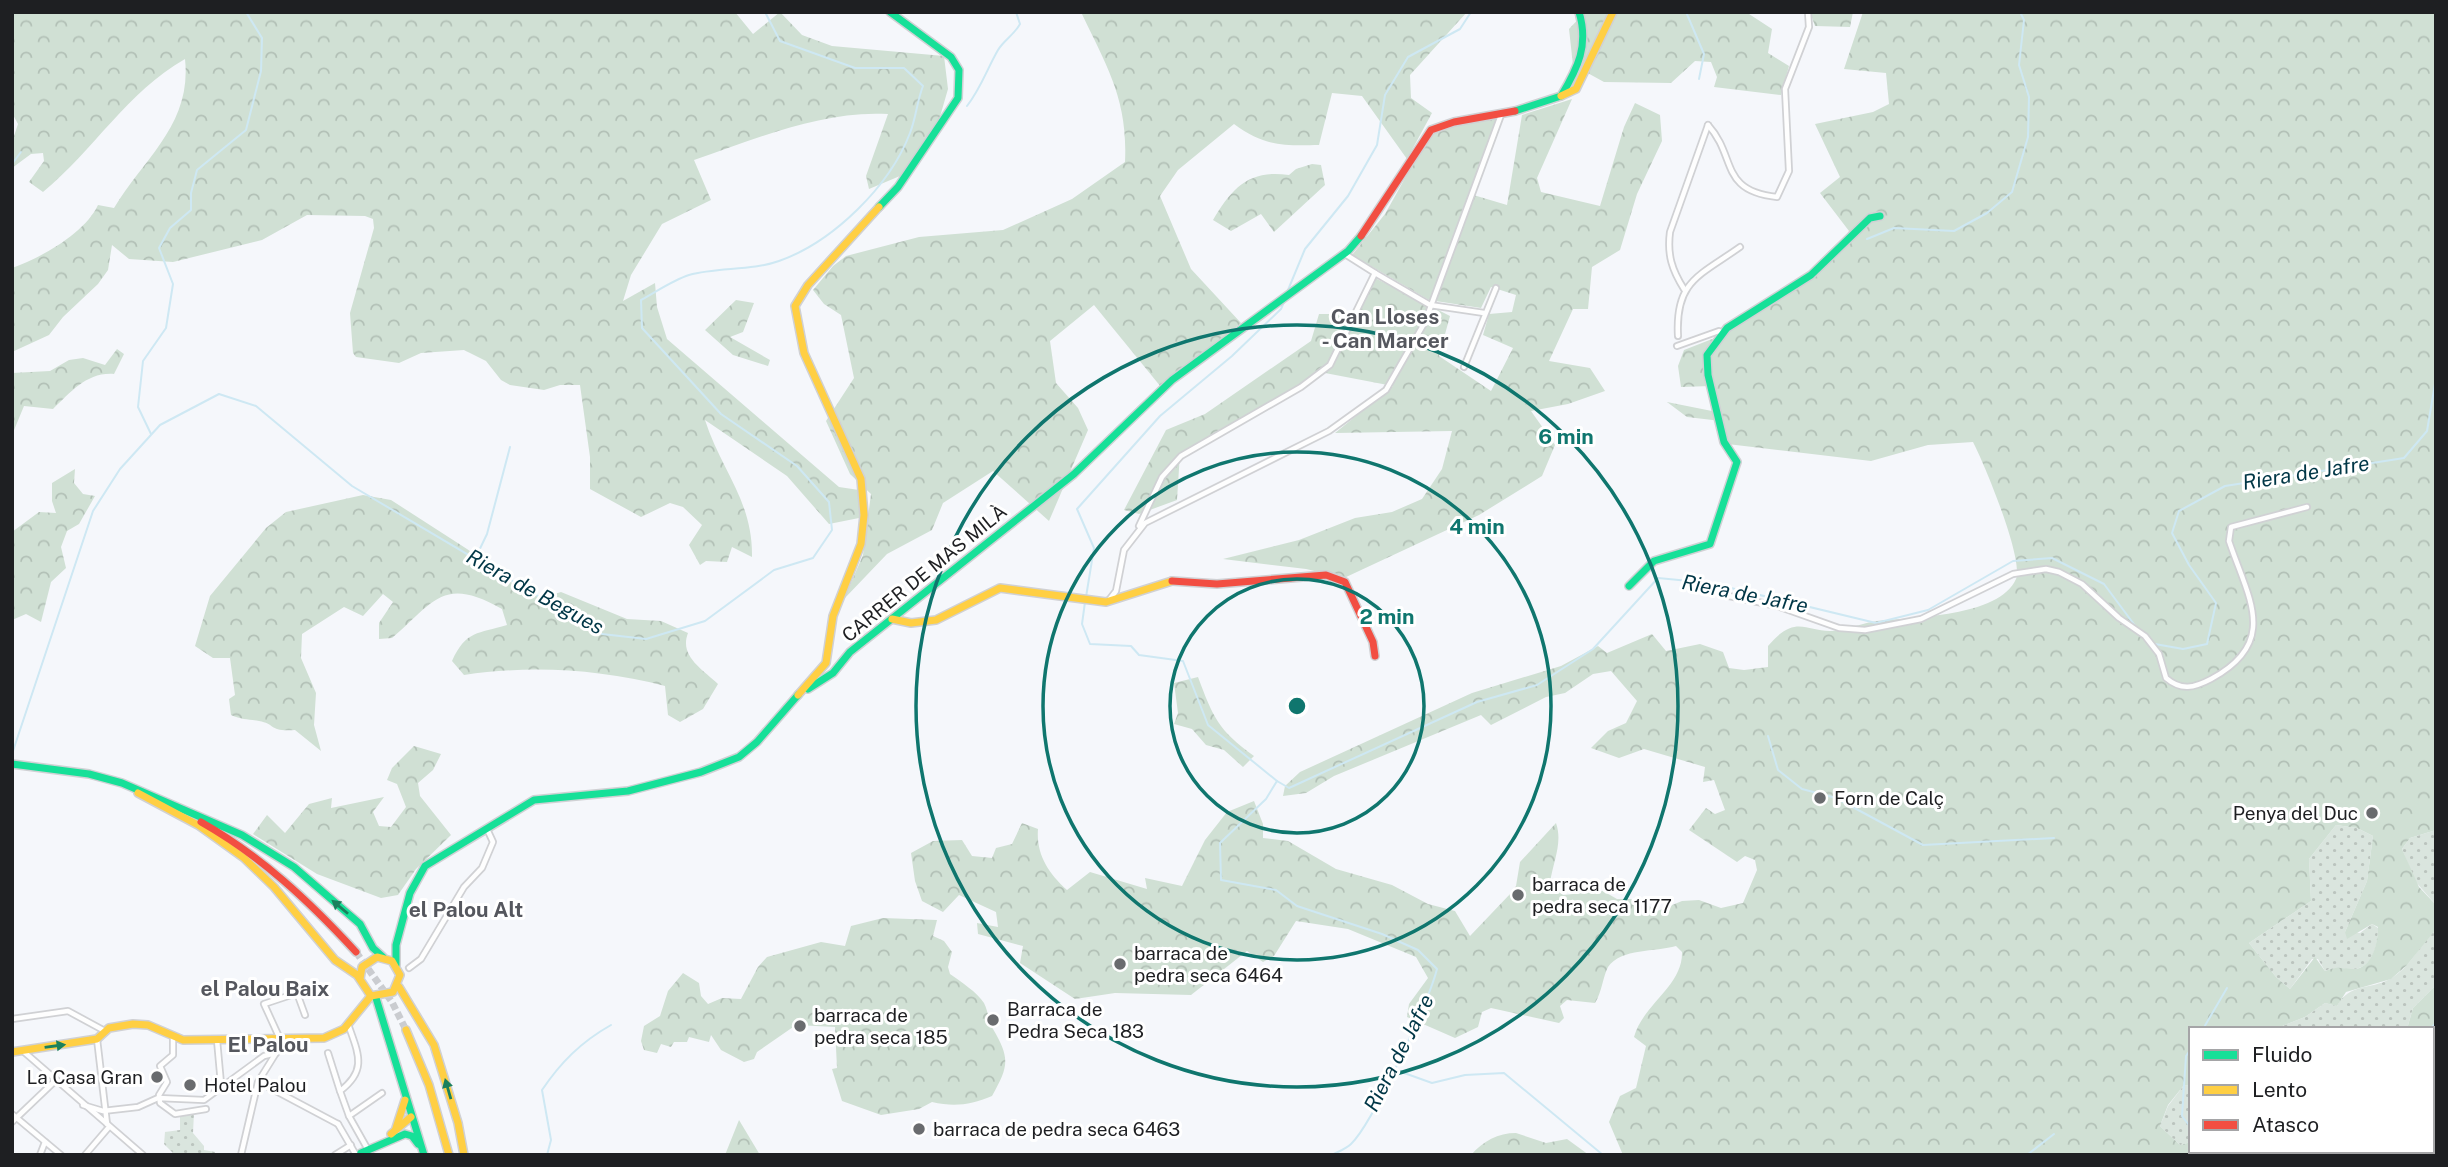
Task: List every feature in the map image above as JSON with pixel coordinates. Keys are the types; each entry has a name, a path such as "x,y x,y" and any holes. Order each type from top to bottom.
{"street":[{"path":"464,1155 458,1123 434,1045 400,983 396,945 410,894 420,871 534,800 614,793 722,765 747,751 826,663 833,616 861,544 864,515 860,479 804,353 795,306 802,291 898,187 949,115 961,90 959,70 951,57 890,12"},
{"path":"1561,96 1579,66 1585,38 1579,12"},
{"path":"1561,96 1576,89 1613,12"},
{"path":"1684,289 1674,272 1668,250 1670,232 1709,125 1716,134 1731,174 1742,186 1761,196 1777,197 1788,171 1785,89 1809,27 1808,12"},
{"name":"CARRER DE MAS MILÀ","path":"796,698 833,673 850,652 1074,474 1172,380 1345,254 1370,226 1431,130 1454,122 1546,104 1561,96"},
{"path":"1137,530 1192,496 1329,431 1387,390 1418,336 1501,114"},
{"path":"1629,586 1654,561 1710,544 1737,462 1724,442 1706,365 1707,355 1723,333 1811,275 1870,218 1880,216"},
{"path":"1678,336 1677,314 1684,289 1740,247"},
{"path":"1345,254 1430,305 1484,313"},
{"path":"1106,602 1116,591 1122,555 1162,477 1181,456 1301,387 1330,365 1375,274"},
{"path":"1464,367 1496,288"},
{"path":"1677,346 1719,331 1723,333"},
{"path":"1724,595 1777,606 1839,628 1865,630 1921,620 2013,574 2046,569 2082,584 2154,645 2166,678 2181,688 2193,687 2235,663 2254,637 2255,618 2229,541 2231,527 2307,507"},
{"path":"892,620 911,623 936,620 1000,588 1106,602 1170,581 1217,584 1286,576 1326,575 1345,582 1373,642 1376,656"},
{"path":"12,764 89,774 141,789 265,848 360,924 373,948 385,958 398,967 409,968"},
{"path":"60,771 138,793 206,824 263,862 310,902 356,952"},
{"path":"138,793 198,825 244,858 274,887 335,960 361,982 373,997 384,1017 405,1099 424,1153"},
{"path":"384,1017 388,996 409,968 421,959 464,887 482,868 493,842 487,828"},
{"path":"359,1008 366,962 385,958 396,945"},
{"path":"241,1155 258,1082 276,1053 280,1039 264,1004 297,993 305,1015"},
{"path":"12,1019 68,1011 103,1030 133,1024 148,1025 173,1038 324,1038 344,1029 359,1008 373,997 388,996"},
{"path":"340,1091 354,1080 359,1068 348,1023"},
{"path":"85,1155 108,1126 97,1039 103,1030"},
{"path":"406,1030 429,1085 449,1155"},
{"path":"173,1038 173,1055 160,1066 167,1082 159,1098 160,1103 175,1114 206,1109"},
{"path":"12,1052 97,1039"},
{"path":"217,1040 222,1084"},
{"path":"22,1050 135,1152 143,1155"},
{"path":"82,1105 105,1110 138,1107 159,1098 204,1100 215,1094 222,1084 264,1056 276,1053"},
{"path":"328,1053 361,1153"},
{"path":"55,1080 14,1118 61,1155"},
{"path":"258,1082 338,1124 351,1145 361,1153"},
{"path":"338,1124 382,1093"},
{"path":"394,1132 401,1120 405,1099"},
{"path":"361,1153 394,1132 411,1117"},
{"path":"361,1153 405,1134 412,1136 424,1153"},
{"path":"40,1155 45,1142"},
{"path":"335,1155 351,1145"}],"shaded area":[{"path":"2336,825 2357,828 2373,836 2367,881 2345,932 2360,933 2372,924 2378,928 2377,941 2370,960 2360,968 2325,971 2318,959 2312,959 2290,989 2276,977 2249,943 2311,901 2309,859"},
{"path":"2436,830 2436,905 2415,881 2402,849 2410,838"},
{"path":"2436,929 2436,985 2413,1008 2408,1027 2280,1027 2305,1017 2325,1003 2337,1006 2354,990 2390,979 2404,968"},
{"path":"2184,1085 2189,1086 2189,1143 2180,1145 2160,1126 2168,1106"},
{"path":"194,1113 193,1133 204,1146 204,1150 215,1152 214,1155 175,1155 164,1144 165,1132 180,1130 180,1114"}],"green space":[{"path":"12,12 735,12 753,34 780,12 802,35 832,46 944,56 948,89 937,127 900,176 869,189 866,176 888,114 863,114 814,121 694,160 711,200 662,224 631,275 623,301 655,283 657,307 667,339 839,487 859,490 859,518 829,524 787,476 705,420 742,502 751,537 752,557 732,547 727,562 706,561 700,565 689,545 702,525 683,507 670,503 641,517 590,489 590,457 580,385 560,385 544,390 510,385 501,380 486,361 464,350 421,353 399,363 356,357 353,353 350,313 374,228 373,219 365,216 307,215 262,240 173,262 129,259 112,245 108,270 98,284 63,317 49,335 12,352 12,268 36,258 73,235 98,205 114,208 174,121 185,82 185,59 146,88 43,192 29,182 44,161 43,153 31,154 12,168 12,142 18,124 12,113"},
{"path":"1081,12 1467,12 1410,75 1411,98 1432,113 1407,159 1362,96 1332,93 1319,145 1265,141 1234,124 1178,170 1160,196 1191,269 1241,323 1161,387 1094,305 1050,341 1056,383 1078,408 1088,430 1049,521 993,471 943,503 932,530 887,554 844,599 863,555 871,494 850,474 826,421 854,378 841,315 824,304 813,290 833,266 846,256 919,237 1003,230 1072,199 1125,162 1125,140 1119,101 1107,67"},
{"path":"1585,12 1746,12 1772,29 1768,53 1789,66 1781,95 1714,87 1717,77 1711,62 1695,61 1671,83 1604,82 1573,65 1569,29"},
{"path":"1810,12 1853,12 1850,27 1815,26"},
{"path":"1863,12 2436,12 2436,830 2410,838 2402,849 2419,887 2436,905 2436,929 2407,965 2391,979 2346,992 2337,1006 2325,1003 2305,1017 2280,1027 2189,1027 2189,1086 2184,1085 2168,1105 2160,1126 2180,1145 2189,1143 2189,1153 2434,1153 2434,1027 2408,1027 2413,1008 2436,985 2436,1155 1623,1155 1609,1122 1620,1096 1636,1088 1646,1046 1634,1037 1645,1015 1676,975 1682,952 1676,946 1630,954 1614,961 1606,971 1595,1003 1567,1000 1560,1006 1564,1018 1559,1023 1491,1008 1482,1012 1478,1027 1455,1038 1407,1017 1409,1004 1428,978 1416,957 1348,929 1296,921 1274,956 1263,962 1247,951 1191,995 1115,993 1075,999 1020,963 1023,946 978,934 977,923 998,927 996,912 959,895 943,912 922,901 915,881 911,853 933,841 962,840 972,856 992,858 996,848 1012,844 1022,823 1038,829 1041,855 1054,877 1067,890 1090,872 1147,889 1145,878 1182,886 1205,840 1227,812 1254,801 1263,824 1263,838 1288,841 1336,869 1392,885 1428,904 1455,911 1470,936 1511,893 1516,886 1520,862 1556,823 1558,845 1550,883 1563,895 1603,891 1617,899 1643,899 1655,912 1682,901 1699,900 1721,908 1743,903 1757,870 1755,860 1745,856 1737,862 1689,830 1706,808 1715,814 1725,810 1714,780 1703,782 1705,767 1644,749 1619,758 1591,748 1608,731 1626,723 1637,701 1611,671 1593,674 1565,693 1546,697 1491,725 1481,715 1334,776 1306,793 1283,796 1285,786 1300,772 1472,693 1561,666 1598,646 1607,653 1652,634 1666,651 1700,644 1723,652 1729,668 1744,670 1768,667 1768,646 1787,629 1803,627 1840,630 1877,621 1954,613 1992,601 2007,592 2016,579 2014,552 2002,511 1973,442 1928,445 1871,461 1719,443 1721,421 1687,417 1667,402 1712,411 1711,386 1681,387 1678,366 1684,350 1725,334 1759,307 1778,300 1802,279 1822,270 1849,231 1820,193 1840,177 1815,124 1873,112 1889,104 1886,73 1844,69","holes":["2336,825 2357,828 2373,836 2367,881 2345,932 2347,939 2372,924 2378,927 2377,941 2369,961 2358,968 2325,971 2315,957 2290,989 2276,977 2249,943 2311,901 2309,859"]},
{"path":"1572,99 1537,178 1541,192 1600,206 1624,127 1635,103 1660,115 1662,141 1637,194 1620,250 1592,267 1588,309 1573,309 1549,361 1590,368 1605,391 1568,404 1531,411 1555,445 1542,476 1479,515 1344,578 1306,569 1223,559 1299,540 1355,518 1392,512 1422,499 1442,469 1452,431 1335,433 1393,386 1325,373 1180,453 1177,500 1139,514 1124,510 1166,430 1205,414 1311,341 1319,314 1357,314 1375,278 1450,316 1439,356 1491,391 1513,348 1483,335 1489,314 1512,312 1516,295 1491,287 1481,308 1429,300 1352,255 1385,214 1432,130 1476,120 1497,119 1470,194 1507,205 1522,115"},
{"path":"1312,164 1321,165 1325,185 1274,232 1261,214 1231,231 1213,220 1227,199 1243,183 1263,175 1289,175 1296,169"},
{"path":"736,300 754,303 743,332 730,337 770,360 768,366 733,355 705,330"},
{"path":"117,349 124,354 114,374 104,374 88,380 53,409 24,406 12,435 12,373 50,371 69,360 83,358 105,365"},
{"path":"75,469 74,483 83,494 95,496 79,524 67,531 61,547 66,568 51,582 41,622 26,614 12,620 12,532 39,512 56,513 52,501 52,483"},
{"path":"363,495 391,500 487,563 495,574 542,598 561,592 627,619 661,621 688,633 686,641 689,655 718,684 703,709 680,722 668,715 665,686 640,680 565,670 514,670 464,675 452,661 457,651 468,638 507,625 502,609 466,594 452,594 430,604 392,638 379,639 379,623 393,602 383,594 363,616 344,607 302,634 301,658 316,693 314,725 321,751 295,730 281,730 264,722 231,715 229,699 235,695 230,658 213,658 195,646 210,596 266,528 286,512"},
{"path":"1198,677 1218,722 1254,756 1243,767 1224,750 1206,745 1192,729 1174,724 1178,713 1174,683"},
{"path":"414,746 441,754 433,770 418,783 420,796 451,835 416,869 398,895 381,898 317,874 253,834 267,815 285,833 309,804 332,798 331,808 384,797 373,812 379,826 391,827 406,807 397,784 387,780 392,768"},
{"path":"883,918 937,920 933,936 944,941 952,952 948,967 950,974 984,1003 1005,1055 1002,1077 992,1096 962,1104 932,1102 919,1109 881,1115 842,1101 832,1069 837,1068 835,1027 796,1025 757,1052 754,1059 744,1062 721,1050 711,1035 709,1042 689,1037 687,1042 674,1042 671,1047 661,1044 657,1053 644,1050 641,1041 644,1026 660,1016 668,991 683,973 699,983 701,996 708,1004 722,998 741,999 758,967 767,957 821,942 845,946 851,926"},
{"path":"739,1120 760,1155 725,1155"},
{"path":"1516,1133 1546,1143 1567,1139 1589,1155 1471,1155 1491,1139"}],"waterway":[{"path":"151,434 138,407 143,361 166,328 173,284 159,248 170,228 191,210 191,193 197,170 246,130 261,71 262,38 246,12"},
{"name":"Riera de Begues","path":"12,754 93,511 120,469 160,425 219,394 256,406 352,486 602,634 646,639 705,621 774,570 813,558 832,530 829,502 797,466 721,414 642,328 641,300 689,275 779,261 799,252 839,226 874,192 889,173 912,127 923,86 904,68 855,68 780,41 765,12"},
{"path":"967,106 998,50 1020,24 1016,12"},
{"path":"1288,290 1305,249 1348,196 1377,145 1385,95 1408,57 1460,29 1471,12"},
{"path":"1686,12 1704,54 1699,79"},
{"path":"1867,239 1894,228 1954,231 1987,213 2012,192 2028,137 2029,97 2019,65 2024,20 2020,12"},
{"path":"12,164 21,152"},
{"path":"1086,597 1094,548 1077,509 1160,416 1232,356 1281,309 1284,302"},
{"name":"Riera de Jafre","path":"2155,644 2183,649 2207,644 2216,603 2189,565 2172,533 2179,511 2225,486 2404,458 2427,431 2436,378"},
{"path":"475,559 487,534 510,447"},
{"name":"Riera de Jafre","path":"1332,1155 1351,1144 1373,1112 1412,1032 1437,969 1418,950 1382,934 1297,906 1276,890 1221,880 1220,843 1266,799 1277,781 1289,788 1477,702 1537,685 1593,649 1658,578 1710,583 1876,623 1928,610 2013,561 2052,558 2104,584 2136,627"},
{"path":"1085,602 1082,624 1090,644 1131,646 1139,655 1183,661 1208,725 1277,781"},
{"path":"1768,736 1778,770 1802,789 1836,798 1923,845 2054,838"},
{"path":"2204,1027 2227,988"},
{"path":"2432,1027 2436,1023"},
{"path":"547,1155 551,1140 542,1090 572,1053 611,1025"},
{"path":"2189,1052 2186,1056 2182,1116 2189,1125"},
{"path":"1393,1069 1432,1083 1465,1075 1504,1073 1603,1155"},
{"path":"2027,1155 2054,1134"},
{"path":"2212,1153 2218,1155"}],"tunnel":[{"path":"356,952 392,1002 406,1030"}],"traffic: fast":[{"path":"879,207 898,187 958,98 959,70 951,57 890,12"},
{"path":"1515,111 1561,96 1580,56 1583,35 1579,12"},
{"path":"1629,586 1654,561 1710,544 1737,462 1724,442 1708,375 1707,355 1727,328 1811,275 1870,218 1880,216"},
{"path":"808,689 833,673 850,652 1074,474 1172,380 1348,251 1361,236"},
{"path":"396,965 396,945 410,893 425,866 534,800 628,791 701,772 739,757 757,742 798,695"},
{"path":"12,764 89,774 122,783 242,835 294,867 360,924 373,948 383,957"},
{"path":"376,998 424,1155"},
{"path":"361,1153 405,1134 412,1136 418,1144"}],"traffic: slow":[{"path":"1561,96 1576,89 1613,12"},
{"path":"798,695 826,663 833,616 861,544 864,515 861,479 804,353 795,306 808,285 879,207"},
{"path":"892,619 911,623 936,620 1000,588 1106,602 1172,581"},
{"path":"138,793 198,825 244,858 274,887 335,960 357,975 371,996 393,992 400,975 392,961 377,957 362,967 360,979"},
{"path":"399,987 434,1045 458,1123 464,1155"},
{"path":"12,1052 97,1039 109,1028 133,1024 148,1025 183,1040 324,1038 344,1029 371,996"},
{"path":"406,1030 429,1085 449,1155"},
{"path":"396,1128 405,1100"},
{"path":"391,1134 411,1117"}],"traffic: jam":[{"path":"1361,236 1431,130 1454,122 1515,111"},
{"path":"1172,581 1217,584 1326,575 1345,582 1373,642 1375,656"},
{"path":"201,822 264,865 320,915 356,952"}],"place":[{"name":"Forn de Calç","path":"1820,798"},
{"name":"Penya del Duc","path":"2372,813"},
{"name":"barraca de pedra seca 1177","path":"1518,895"},
{"name":"barraca de pedra seca 6464","path":"1120,964"},
{"name":"Barraca de Pedra Seca 183","path":"993,1020"},
{"name":"barraca de pedra seca 185","path":"800,1026"},
{"name":"La Casa Gran","path":"157,1077"},
{"name":"Hotel Palou","path":"190,1085"},
{"name":"barraca de pedra seca 6463","path":"919,1129"}],"district":[{"name":"Can Lloses - Can Marcer","path":"1385,329"},
{"name":"el Palou Alt","path":"466,910"},
{"name":"el Palou Baix","path":"265,989"},
{"name":"El Palou","path":"268,1045"}]}
